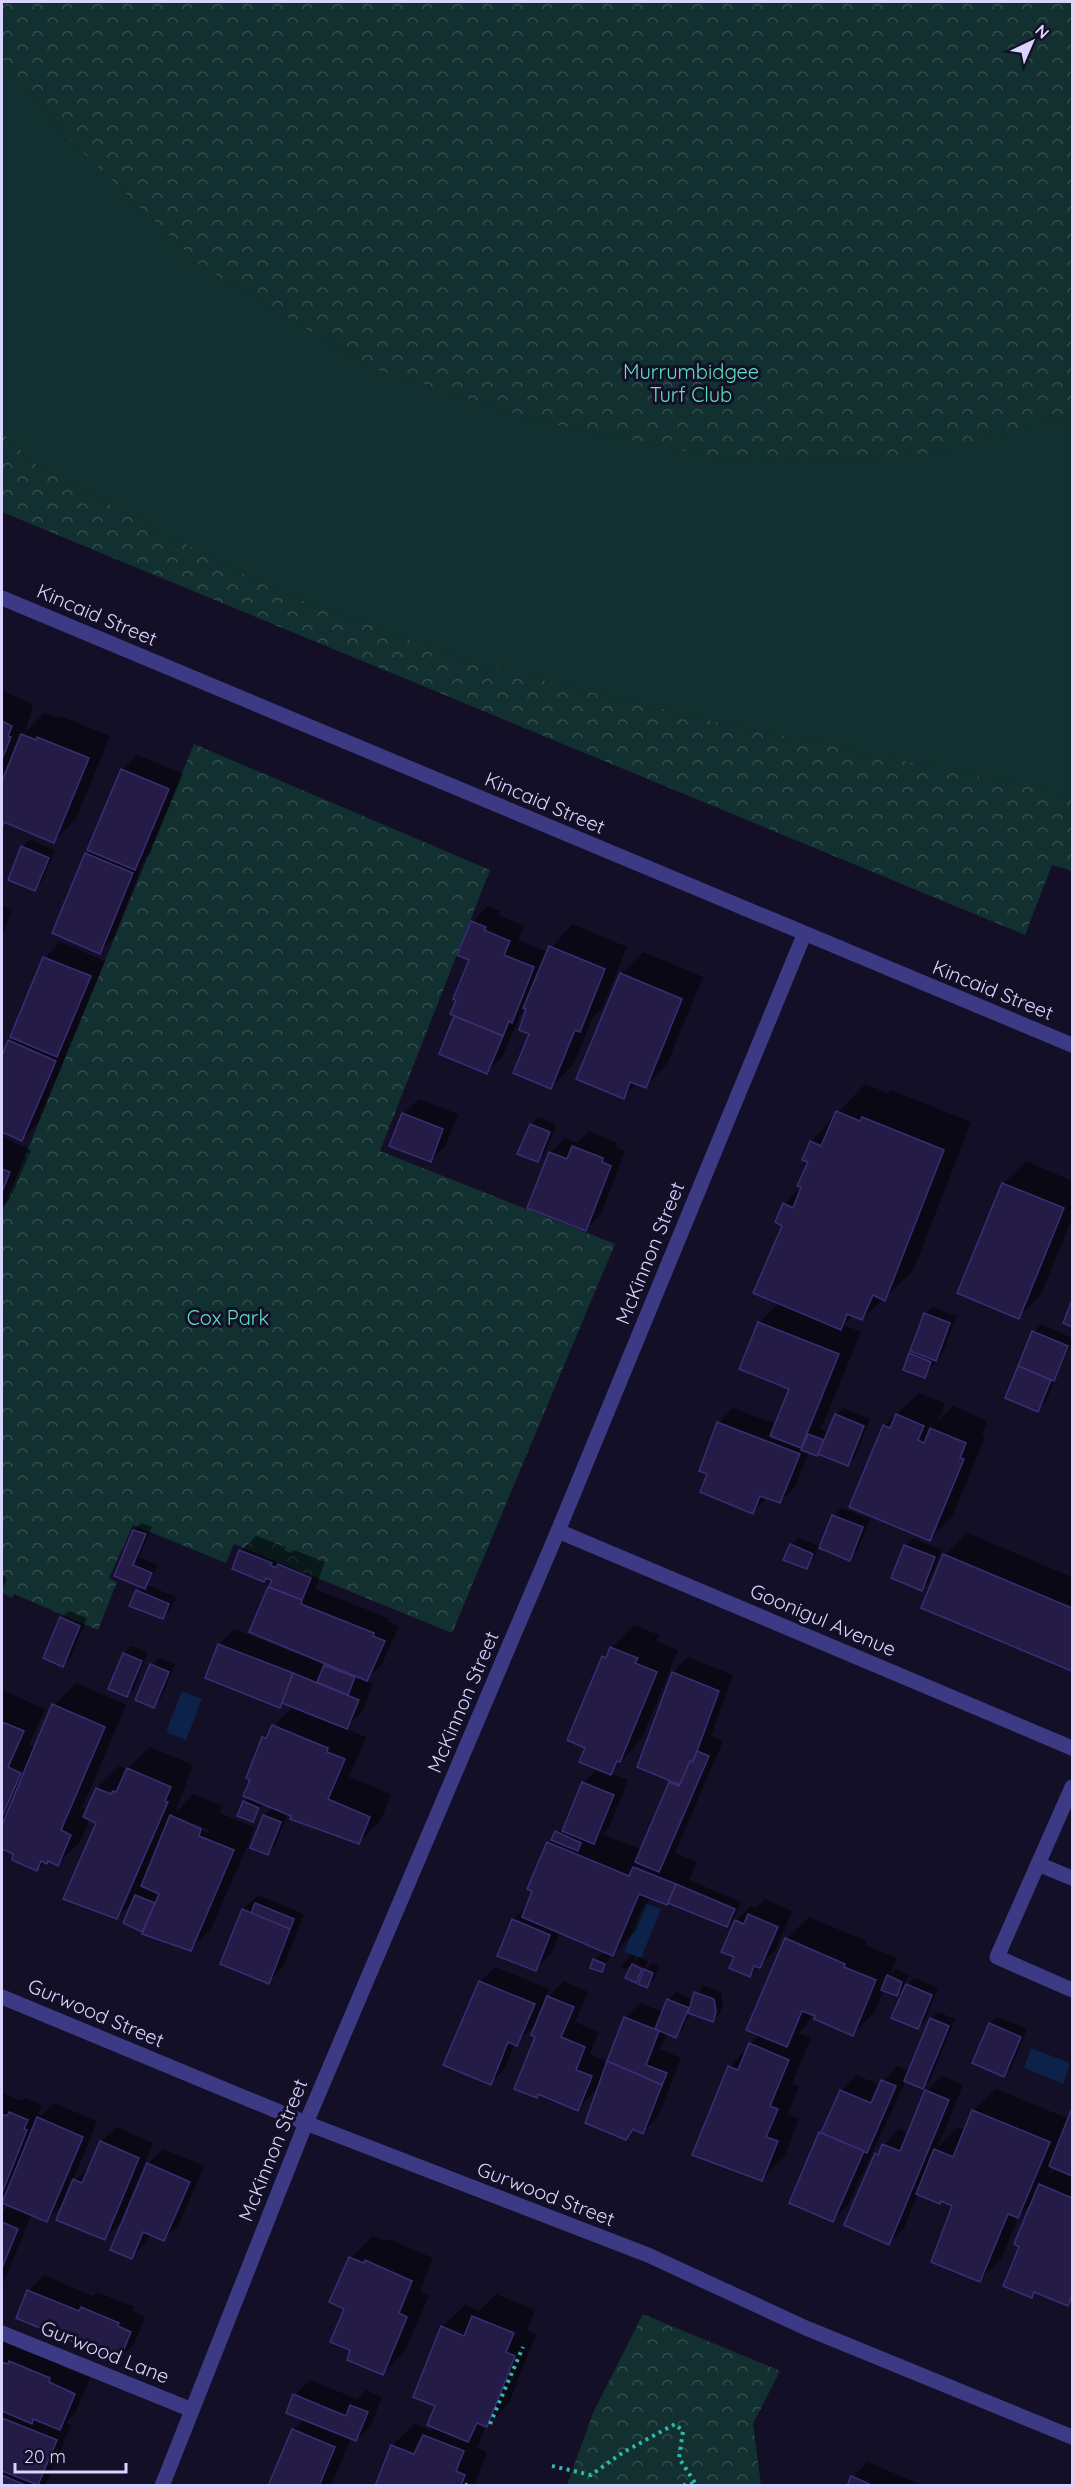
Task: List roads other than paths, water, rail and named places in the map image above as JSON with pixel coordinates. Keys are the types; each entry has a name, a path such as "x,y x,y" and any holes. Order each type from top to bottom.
{"street":[{"name":"Kincaid Street","path":"2,598 1072,1046"},
{"name":"McKinnon Street","path":"162,2486 306,2123 558,1532 804,935"},
{"name":"Goonigul Avenue","path":"558,1532 1072,1748"},
{"path":"1072,1787 997,1958 1072,1990"},
{"path":"1038,1864 1072,1878"},
{"name":"Gurwood Street","path":"2,1997 306,2123 648,2255 806,2328 1072,2437"},
{"name":"Gurwood Lane","path":"2,2333 192,2410"}],"water":[{"path":"182,1691 202,1699 186,1740 166,1732"},
{"path":"644,1903 661,1909 641,1958 624,1952"},
{"path":"1031,2048 1070,2063 1063,2084 1024,2068"}],"park label":[{"name":"Murrumbidgee Turf Club","path":"691,384"},
{"name":"Cox Park","path":"228,1318"}]}
